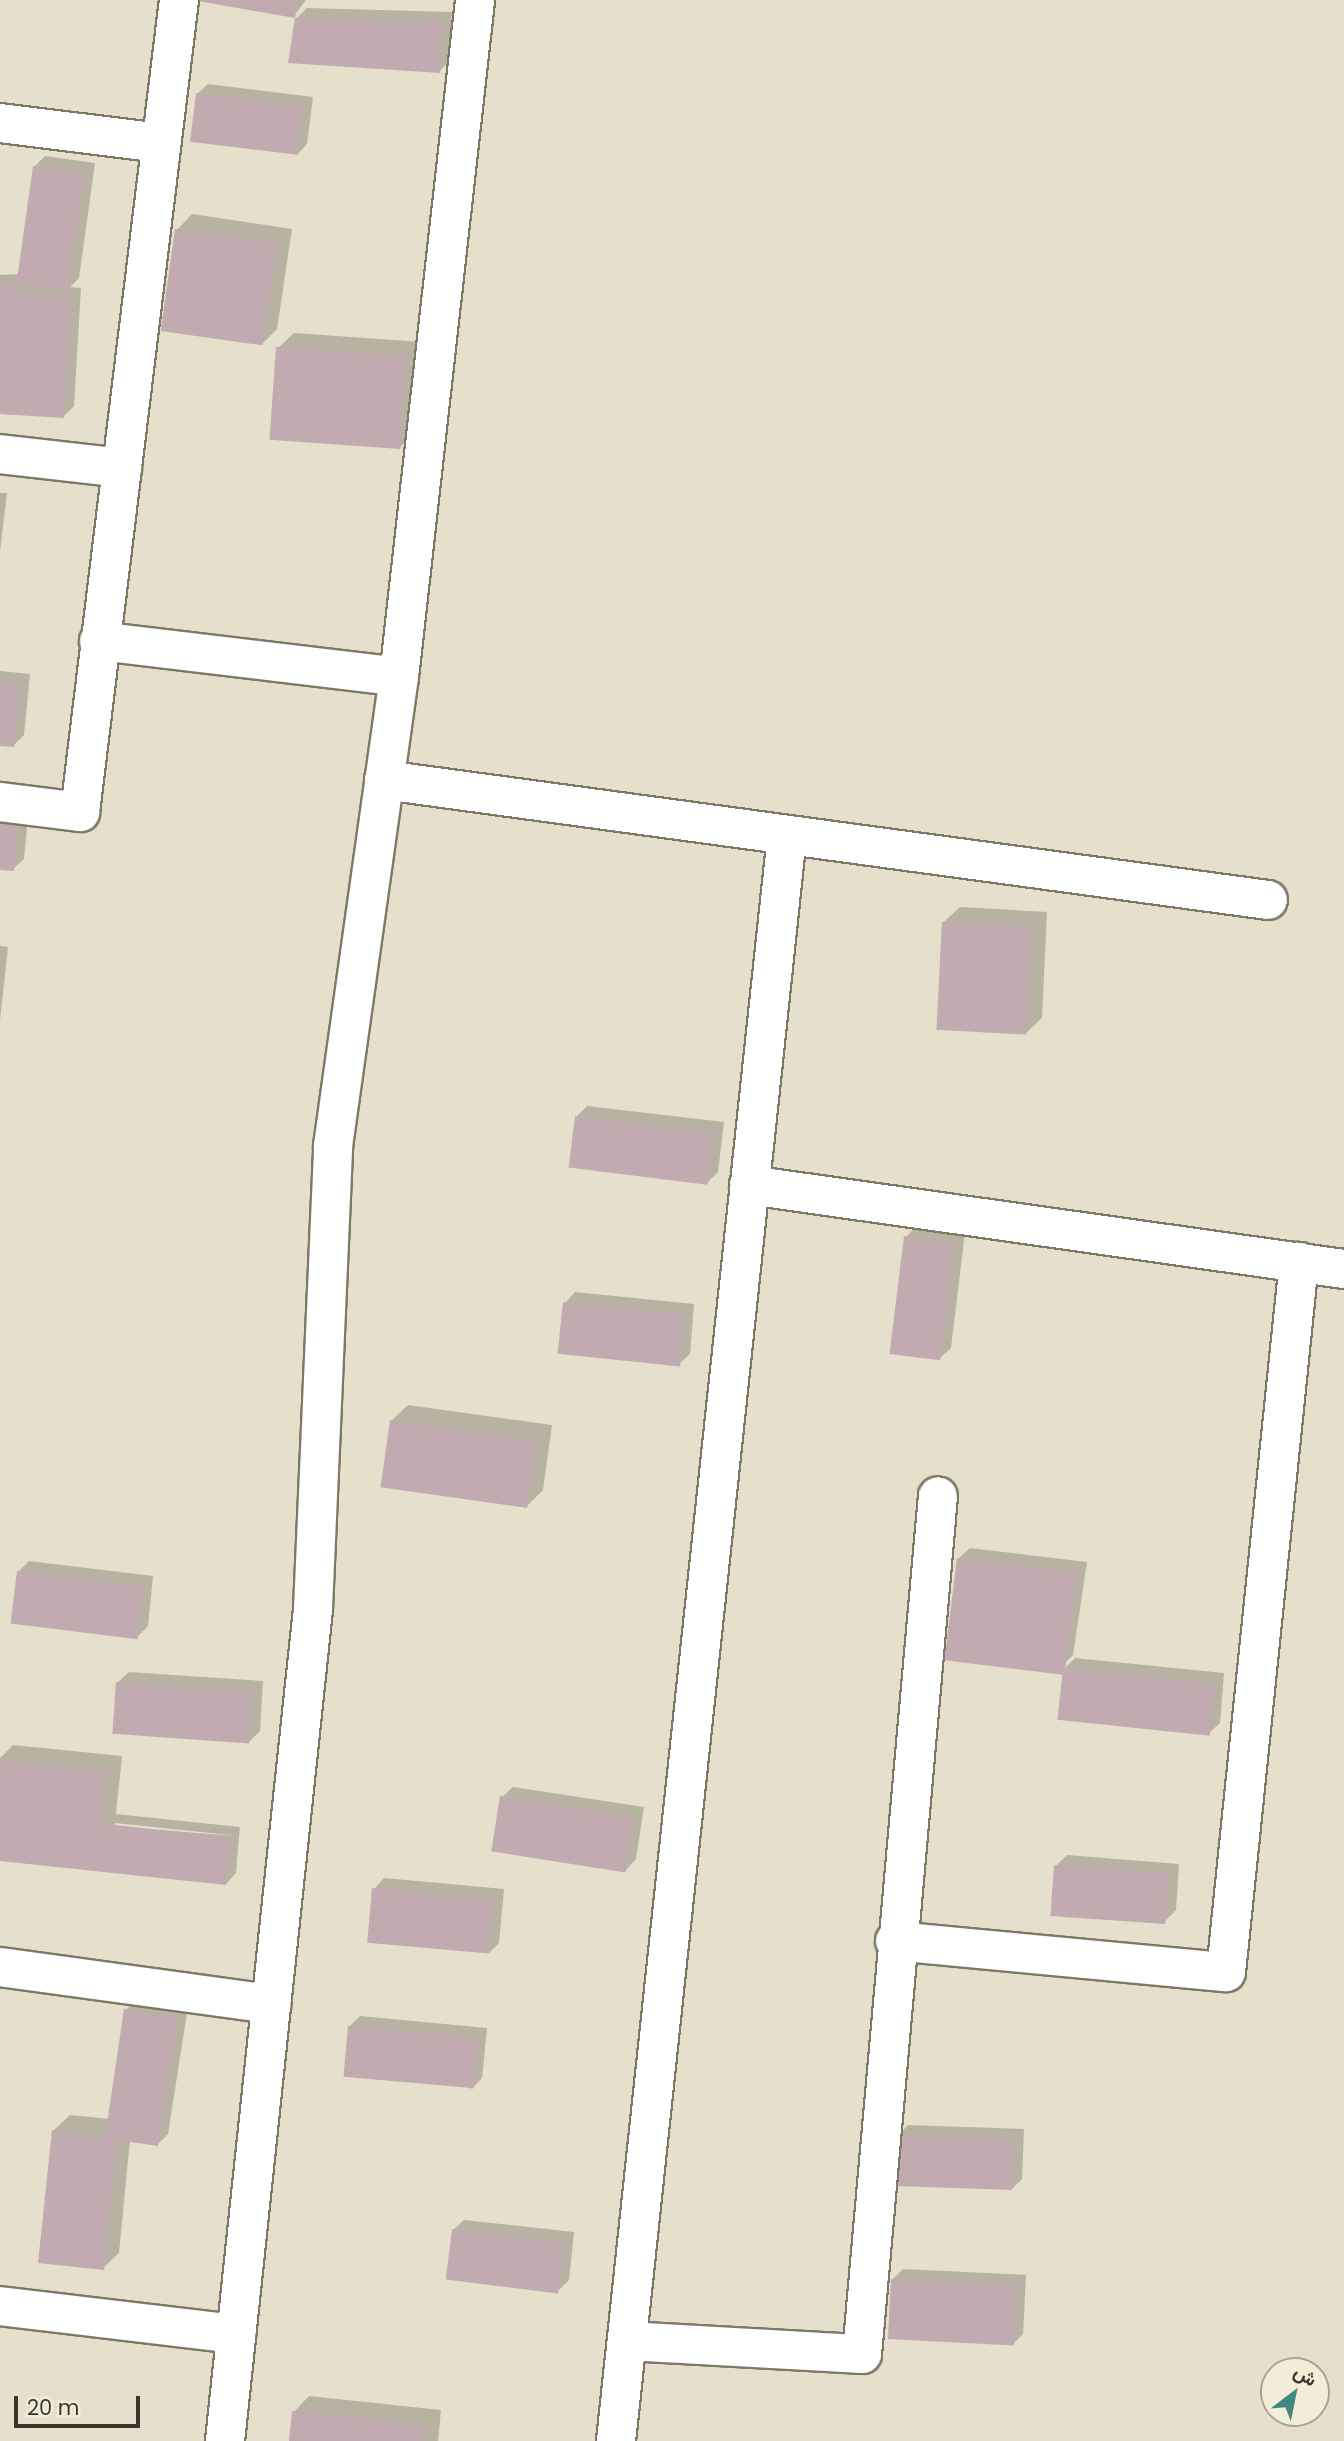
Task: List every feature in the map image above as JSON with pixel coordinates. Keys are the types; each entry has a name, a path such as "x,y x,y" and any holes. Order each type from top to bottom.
{"street":[{"path":"0,802 80,812 179,0"},
{"path":"225,2441 313,1609 333,1146 399,677 475,0"},
{"path":"0,122 161,143"},
{"path":"0,454 122,468"},
{"path":"99,641 399,677"},
{"path":"384,780 1268,900"},
{"path":"616,2441 787,835"},
{"path":"748,1185 1344,1269"},
{"path":"895,1941 1226,1972 1299,1262"},
{"path":"628,2341 862,2354 895,1941 938,1496"},
{"path":"0,1968 271,2004"},
{"path":"0,2305 236,2334"}],"building":[{"path":"192,0 298,0 295,18"},
{"path":"295,18 443,22 440,73 288,63"},
{"path":"196,93 303,106 297,155 190,142"},
{"path":"33,166 84,173 68,291 16,284"},
{"path":"175,229 277,243 263,345 161,331"},
{"path":"0,284 16,284 19,294 71,298 64,418 0,414"},
{"path":"276,347 407,356 400,449 270,440"},
{"path":"0,682 20,684 14,747 0,746"},
{"path":"0,814 19,815 14,871 0,870"},
{"path":"942,922 1032,927 1026,1035 936,1030"},
{"path":"575,1116 714,1133 708,1185 569,1168"},
{"path":"904,1236 955,1242 940,1360 889,1354"},
{"path":"563,1302 685,1315 680,1367 558,1354"},
{"path":"390,1420 537,1441 527,1508 381,1487"},
{"path":"957,1558 1077,1573 1065,1675 944,1660"},
{"path":"17,1571 144,1587 138,1639 11,1624"},
{"path":"1063,1668 1215,1684 1210,1736 1058,1720"},
{"path":"116,1682 253,1692 249,1743 112,1734"},
{"path":"0,1760 107,1771 99,1849 104,1824 231,1837 226,1885 0,1861"},
{"path":"500,1796 634,1817 626,1873 491,1851"},
{"path":"1054,1865 1169,1873 1165,1924 1050,1916"},
{"path":"372,1888 494,1899 489,1953 367,1943"},
{"path":"124,2009 178,2018 158,2146 117,2140 104,2270 38,2263 52,2130 105,2138"},
{"path":"348,2026 479,2037 474,2088 344,2077"},
{"path":"896,2135 1014,2139 1012,2190 894,2186"},
{"path":"452,2229 564,2243 558,2293 446,2280"},
{"path":"891,2279 1017,2286 1014,2346 888,2339"},
{"path":"292,2411 426,2425 425,2441 289,2441"}]}
